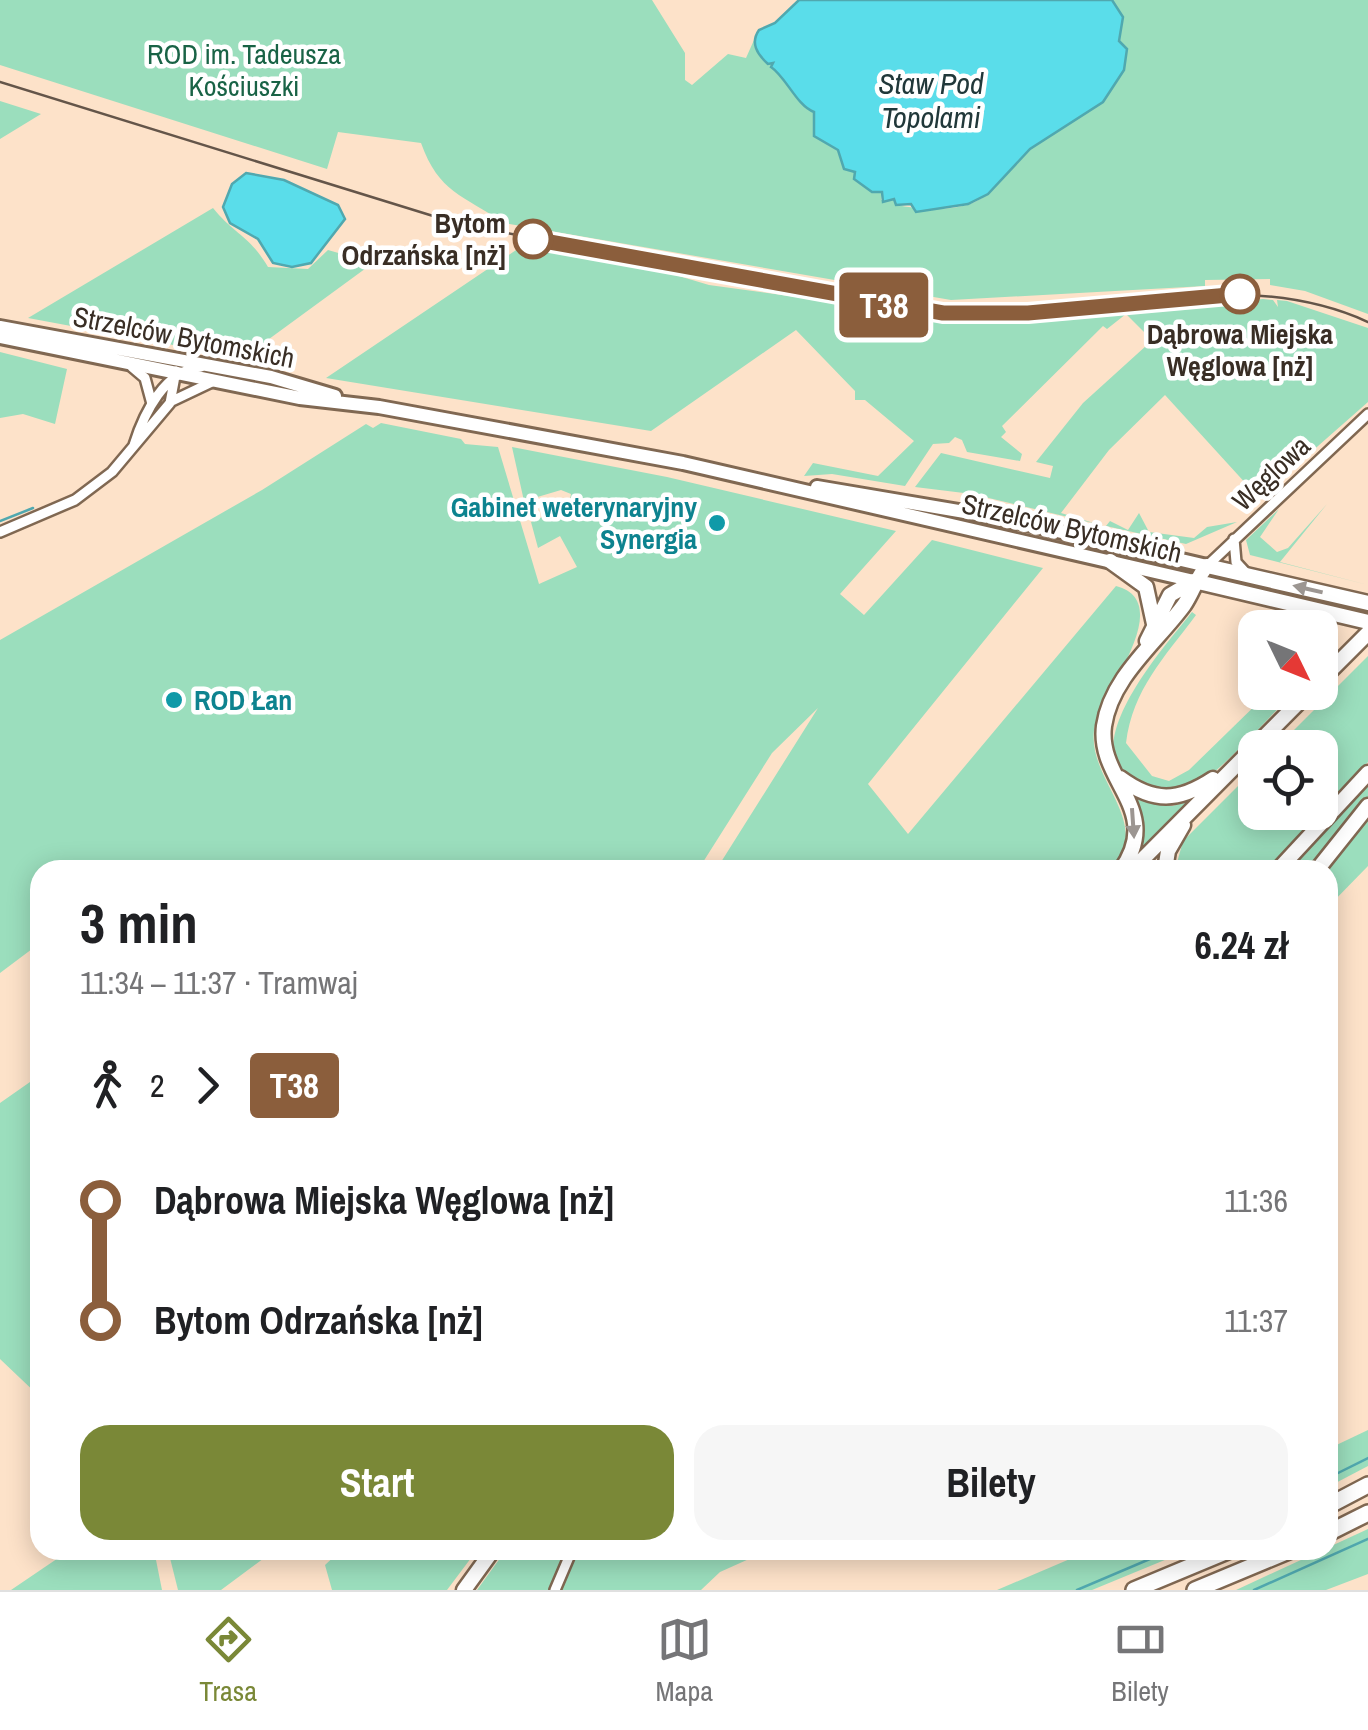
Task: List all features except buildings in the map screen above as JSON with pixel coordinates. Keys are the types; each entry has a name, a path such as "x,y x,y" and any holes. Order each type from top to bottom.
{"highway":[{"path":"1338,1501 1368,1485"},
{"path":"1338,1528 1368,1513"},
{"path":"1338,1529 1368,1523"},
{"path":"1134,1590 1206,1560"},
{"path":"1195,1590 1267,1560"}],"main road":[{"name":"Strzelców Bytomskich","path":"0,327 165,358 217,374"},
{"name":"Strzelców Bytomskich","path":"0,337 176,374 217,374 302,384 357,404 765,481 1368,622"},
{"name":"Strzelców Bytomskich","path":"765,481 890,496 1368,602"},
{"path":"1110,561 1146,587 1154,624"},
{"path":"1126,860 1134,846 1136,826 1132,802 1106,754 1104,726 1110,706 1170,596 1194,581 1207,566"},
{"path":"1140,655 1188,600 1194,581"},
{"path":"1188,600 1238,592"},
{"path":"1338,663 1368,633"},
{"path":"1142,860 1291,710"},
{"path":"1117,776 1149,796 1167,800 1202,787 1235,766"},
{"path":"1287,860 1368,773"},
{"path":"1167,860 1195,806"},
{"path":"1324,860 1368,806"},
{"path":"464,1590 485,1560"}],"street":[{"path":"165,358 176,374 170,403"},
{"path":"130,366 145,378 152,405"},
{"path":"134,445 152,405 176,374"},
{"path":"0,532 90,491 170,403 217,374"},
{"name":"Węglowa","path":"1207,566 1368,414"},
{"path":"1234,538 1236,562 1248,576"},
{"path":"555,1590 568,1560"}],"green space":[{"name":"ROD im. Tadeusza Kościuszki","path":"0,0 652,0 685,53 685,80 692,85 728,54 746,58 754,40 755,47 814,112 814,134 838,151 844,169 855,172 854,180 872,192 882,193 881,200 894,199 897,205 935,209 966,205 982,198 1022,156 1095,106 1113,88 1127,53 1119,41 1123,17 1112,0 1368,0 1368,314 1305,291 1270,285 1270,279 1205,280 1205,286 951,300 504,223 444,183 421,143 338,132 327,169 0,65"},
{"path":"0,101 41,114 0,139"},
{"path":"213,208 268,267 308,269 328,250 373,263 243,358 28,318"},
{"path":"525,244 642,265 709,285 984,323 1263,299 1273,300 1278,307 1277,300 1287,301 1368,328 1368,402 1259,498 1165,395 1109,450 1061,513 1097,524 972,494 915,487 941,453 1050,478 1053,466 1036,462 1083,403 1147,345 1151,349 1156,344 1126,314 1107,329 1103,326 1002,426 1006,432 1001,437 1022,454 1020,461 967,452 962,440 955,437 949,443 933,444 905,486 832,474 804,476 813,463 878,476 914,441 865,400 855,400 855,391 796,330 651,431 326,378"},
{"path":"0,352 67,369 55,424 23,414 0,418"},
{"path":"381,423 461,439 465,444 498,447 539,584 577,567 560,536 538,548 531,522 569,505 571,494 561,490 524,501 512,447 667,477 896,531 840,594 864,615 932,540 1043,568 868,784 908,834 1116,586 1133,595 1140,610 1139,628 1095,725 1094,744 1126,833 1119,860 722,860 818,708 772,753 704,860 30,860 30,950 0,973 0,640 262,490 366,424 373,428"},
{"path":"1327,504 1280,562 1368,585 1250,555 1246,540 1279,509 1260,537 1277,552 1288,548"},
{"path":"1139,513 1149,532 1194,538 1207,527 1237,522 1186,544 1106,526 1110,521 1128,530"},
{"path":"1192,612 1196,615 1143,690 1130,724 1126,743 1152,776 1169,781 1189,770 1251,710 1277,710 1258,730 1238,730 1238,750 1205,780 1186,790 1168,793 1142,785 1121,771 1113,751 1117,726 1128,700"},
{"path":"1368,656 1368,762 1338,795 1338,730 1294,730 1314,710 1338,710 1338,686"},
{"path":"1368,779 1368,797 1318,860 1292,860 1320,830 1338,830 1338,811"},
{"path":"1238,786 1238,830 1306,830 1278,860 1178,860 1183,841"},
{"path":"1133,794 1172,806 1195,800 1136,860 1142,838"},
{"path":"1368,819 1368,866 1338,897 1335,860"},
{"path":"30,1082 30,1388 0,1359 0,1103"},
{"path":"1368,1430 1368,1466 1338,1482 1338,1444"},
{"path":"1368,1529 1368,1574 1326,1590 1236,1590 1301,1560 1338,1560 1338,1543"},
{"path":"55,1560 156,1560 162,1590 11,1590"},
{"path":"170,1560 262,1560 221,1590 178,1590"},
{"path":"330,1560 470,1560 447,1590 332,1590 325,1565"},
{"path":"499,1560 563,1560 550,1590 477,1590"},
{"path":"573,1560 747,1560 720,1572 701,1590 560,1590"},
{"path":"1068,1560 1165,1560 1092,1590 997,1590"}],"water":[{"name":"Staw Pod Topolami","path":"799,0 1112,0 1123,17 1119,41 1127,49 1124,70 1103,102 1030,149 988,194 968,204 916,212 911,204 896,205 894,199 883,202 882,192 872,192 854,179 855,172 844,169 838,150 814,136 814,112 802,104 771,67 773,63 768,64 758,52 755,39 759,30 775,23"},
{"path":"246,173 284,180 338,205 345,219 311,263 292,267 273,263 258,239 230,223 223,207 232,184"}],"waterway":[{"path":"0,521 33,508"},
{"path":"1338,1473 1368,1458"},
{"path":"1338,1552 1368,1539"},
{"path":"1077,1590 1148,1560"},
{"path":"1254,1590 1321,1560"}],"tram line":[{"path":"0,82 459,224 880,304 994,314 1160,298 1245,295 1328,307 1368,322"},
{"name":"T38","path":"533,239 943,313 1028,313 1240,294"}],"place":[{"name":"Bytom Odrzańska [nż]","path":"533,239"},
{"name":"Dąbrowa Miejska Węglowa [nż]","path":"1240,294"},
{"name":"Gabinet weterynaryjny Synergia","path":"717,523"},
{"name":"ROD Łan","path":"174,700"}]}
